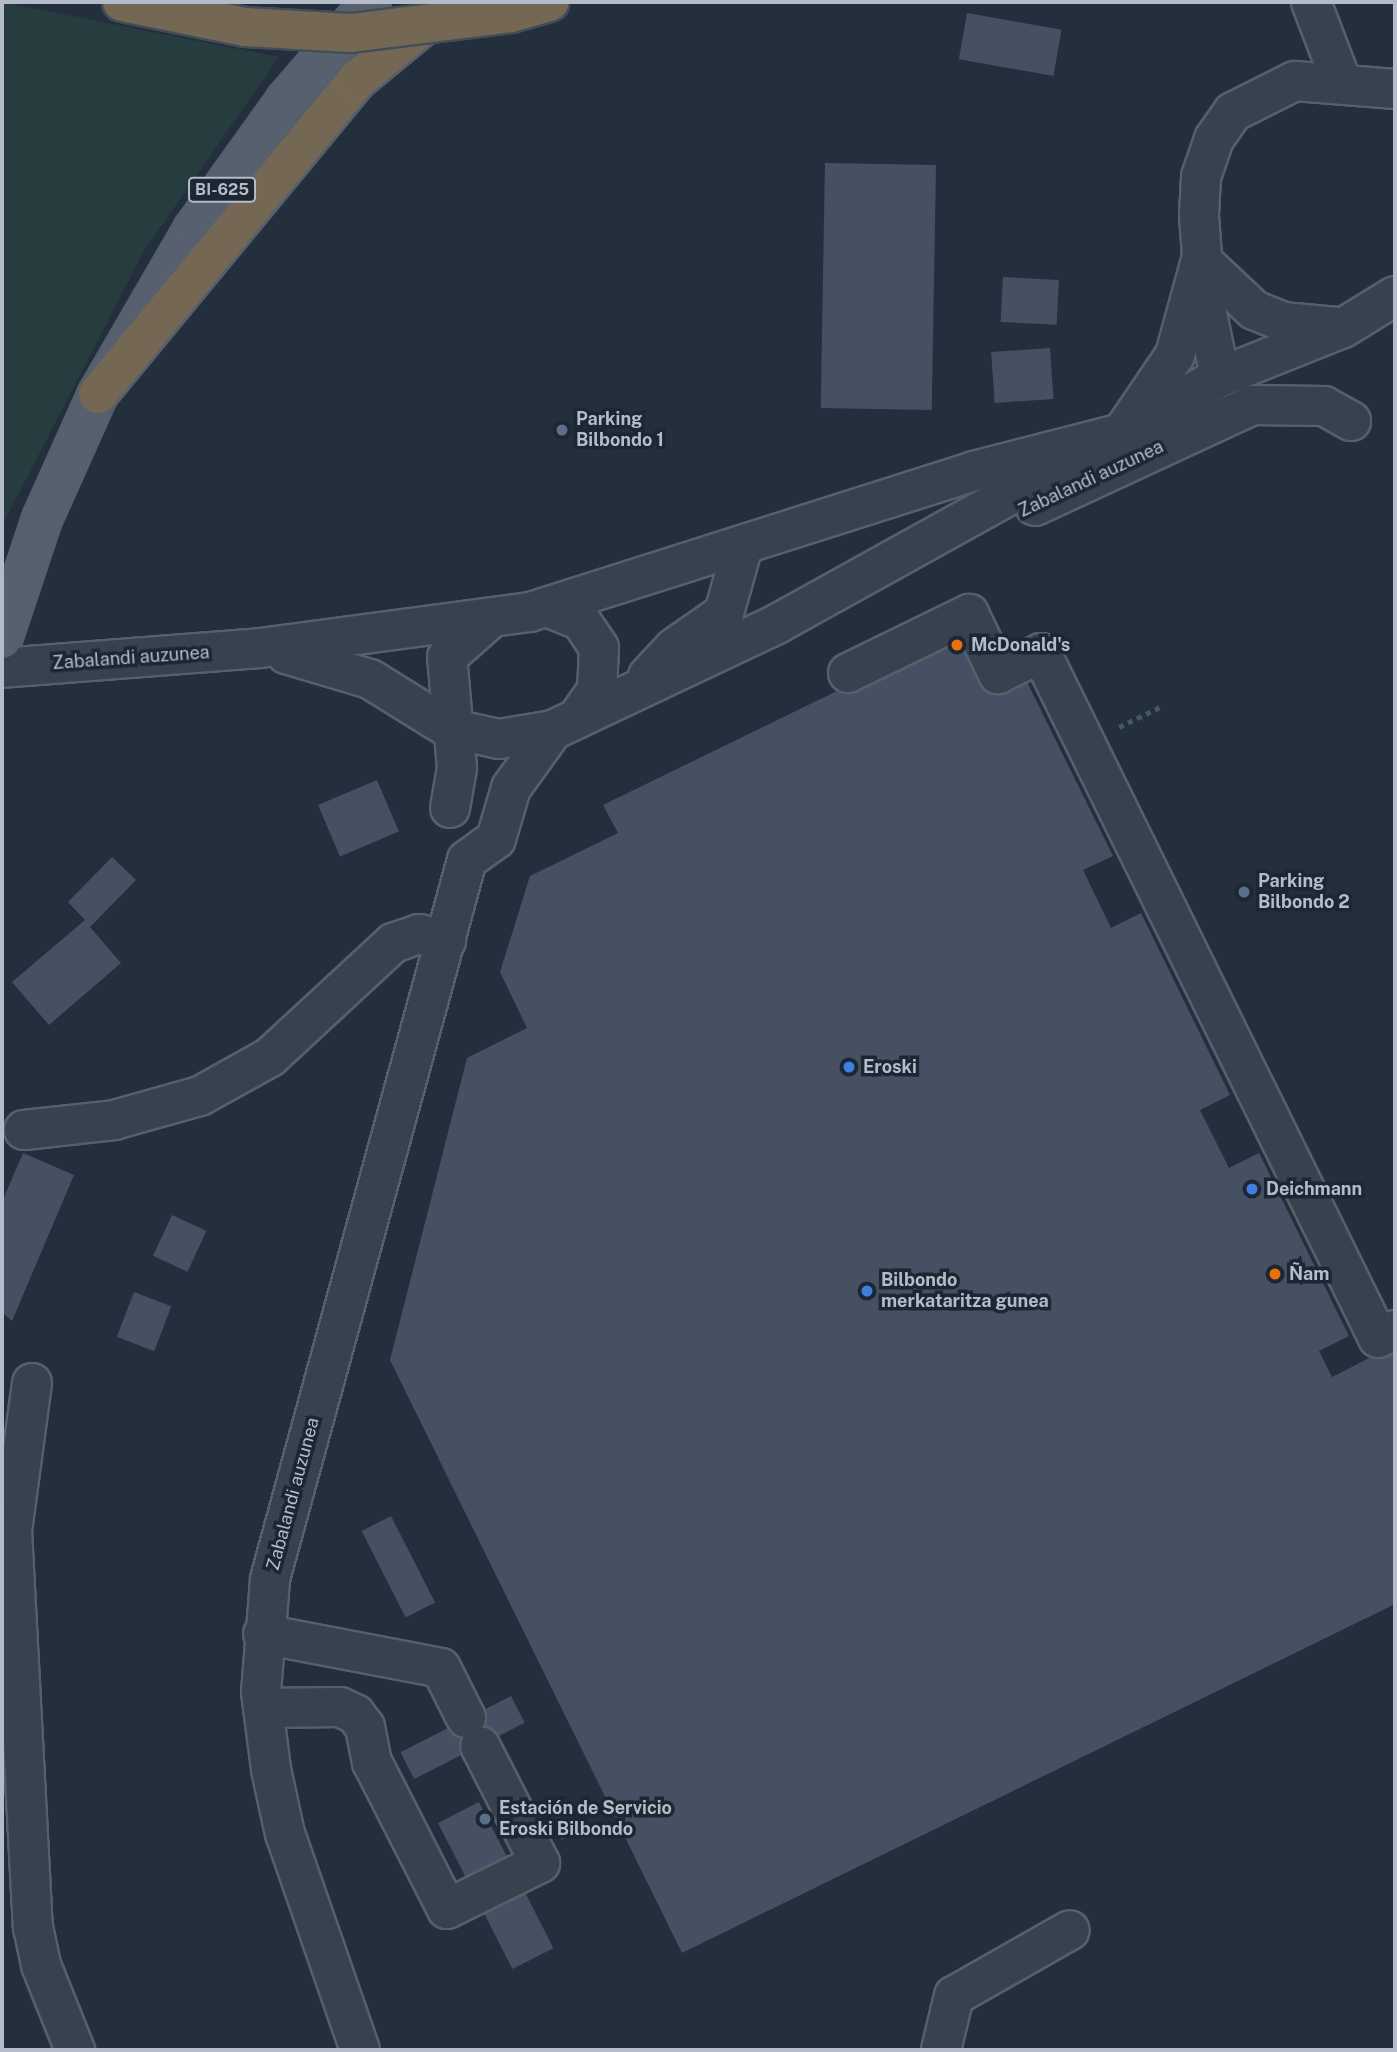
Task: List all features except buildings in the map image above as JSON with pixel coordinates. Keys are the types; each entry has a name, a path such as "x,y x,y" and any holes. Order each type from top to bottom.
{"highway":[{"path":"122,2 309,33 408,29 549,2"},
{"path":"98,394 358,79 451,2"}],"main road":[{"name":"BI-625","path":"2,639 41,519 98,394 194,230 286,100 370,2"}],"street":[{"path":"1311,2 1342,83"},
{"name":"Zabalandi auzunea","path":"1220,377 1201,260 1201,177 1214,139 1233,112 1295,81 1395,89"},
{"name":"Zabalandi auzunea","path":"1201,260 1254,310 1283,322 1343,328 1395,325"},
{"name":"Zabalandi auzunea","path":"2,668 260,648 494,617 547,607 974,471 1122,433 1175,355 1201,260"},
{"name":"Zabalandi auzunea","path":"834,593 1220,377 1343,328 1395,296"},
{"name":"Zabalandi auzunea","path":"260,648 370,679 436,722 499,739 565,724 630,695 834,593 1253,405 1294,401 1324,406 1351,421"},
{"name":"Zabalandi auzunea","path":"630,695 674,648 724,613 743,546"},
{"name":"Zabalandi auzunea","path":"360,2050 285,1834 262,1708 263,1634 281,1529 467,860 496,839 511,788 597,690 599,648 581,621 547,607"},
{"path":"848,674 969,614 998,674 1041,653 1378,1338 1395,1330"},
{"name":"Zabalandi auzunea","path":"467,860 451,831 450,808 436,722 447,657 494,617"},
{"path":"24,1130 114,1120 200,1096 270,1057 393,943 419,934 446,940"},
{"path":"32,1383 12,1530 32,1914 41,1965 75,2050"},
{"path":"262,1708 340,1707 355,1714 365,1727 372,1762 447,1909 540,1863 441,1668 263,1634"},
{"path":"941,2050 954,1996 1070,1930"}],"path":[{"path":"1085,743 1163,706"}],"green space":[{"path":"2,2 279,57 144,251 2,526"}],"place":[{"name":"Parking Bilbondo 1","path":"562,430"},
{"name":"McDonald's","path":"957,645"},
{"name":"Parking Bilbondo 2","path":"1244,892"},
{"name":"Eroski","path":"849,1067"},
{"name":"Deichmann","path":"1252,1189"},
{"name":"Ñam","path":"1275,1274"},
{"name":"Bilbondo merkataritza gunea","path":"867,1291"},
{"name":"Estación de Servicio Eroski Bilbondo","path":"485,1819"}]}
